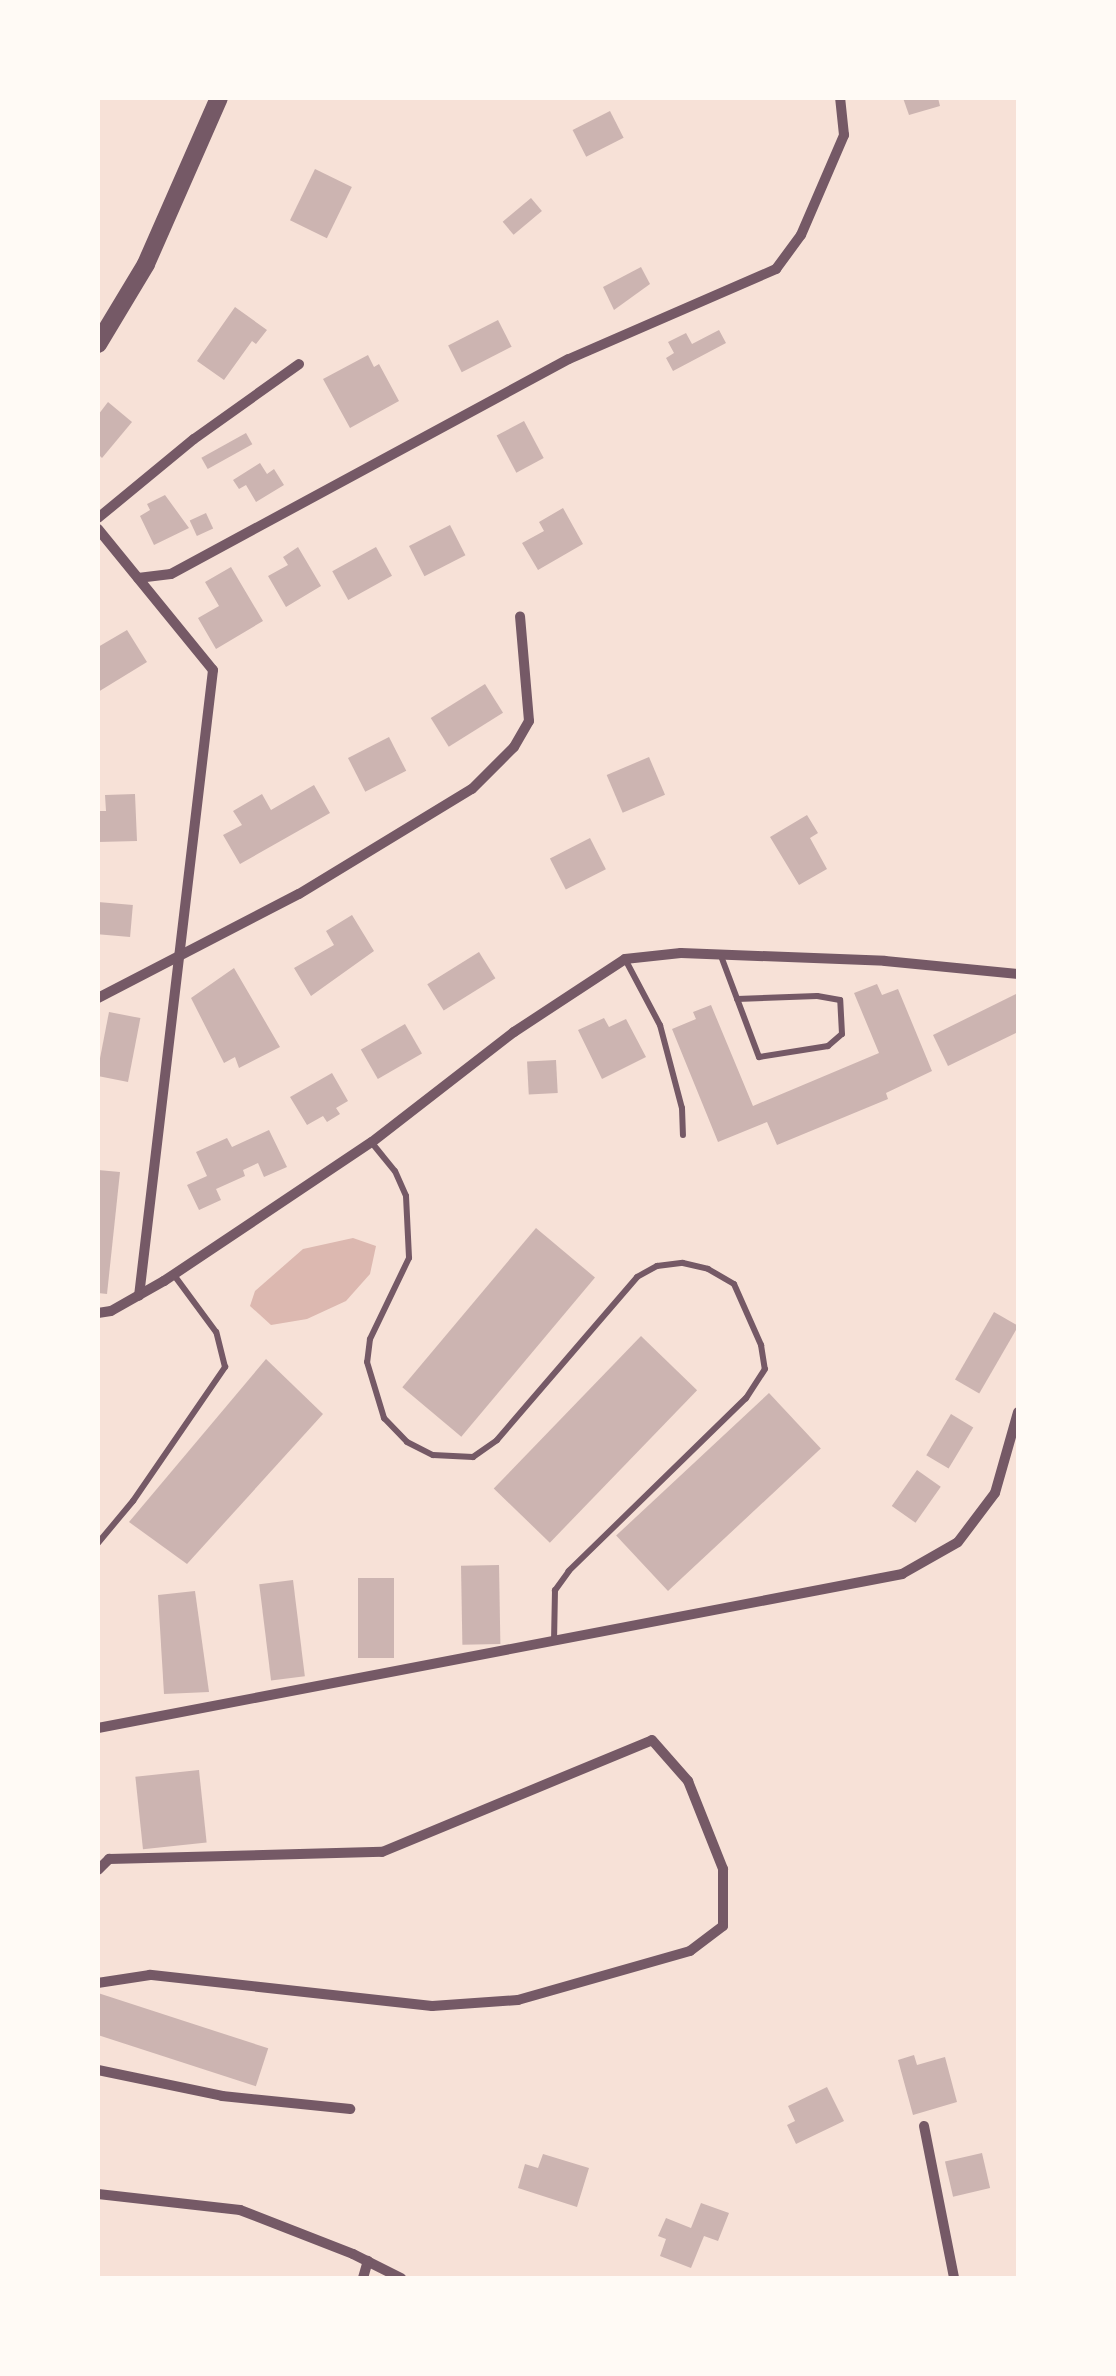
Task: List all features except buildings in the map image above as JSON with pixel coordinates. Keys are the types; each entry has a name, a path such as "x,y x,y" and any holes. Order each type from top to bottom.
{"street":[{"path":"98,344 146,264 219,98"},
{"path":"138,578 171,574 570,359 776,268 801,235 844,135 840,98"},
{"path":"98,518 194,438 299,364"},
{"path":"98,529 213,670 138,1296"},
{"path":"98,998 300,894 472,789 514,748 529,721 520,616"},
{"path":"98,1313 112,1311 174,1275 372,1142 514,1032 625,960 680,953 884,961 1018,974"},
{"path":"98,1728 902,1574 958,1542 995,1493 1018,1412"},
{"path":"98,1870 109,1859 382,1852 652,1740 688,1781 724,1869 723,1926 690,1951 518,2000 432,2006 150,1975 98,1983"},
{"path":"98,2070 222,2096 350,2109"},
{"path":"924,2126 954,2278"},
{"path":"98,2194 240,2210 401,2278"},
{"path":"364,2278 368,2262"}],"lane":[{"path":"721,956 759,1057 828,1046 842,1034 840,1000 818,996 738,999"},
{"path":"625,960 660,1025 682,1108 682,1134"},
{"path":"372,1142 395,1171 406,1196 410,1223 409,1258 370,1339 366,1362 384,1418 407,1442 452,1459 474,1457 497,1440 637,1278 657,1266 683,1263 708,1269 734,1284 762,1345 765,1369 746,1398 569,1571 555,1590 554,1643"},
{"path":"98,1543 225,1367 216,1332 174,1275"}],"shaded area":[{"path":"353,1238 376,1246 370,1274 346,1301 307,1319 271,1325 250,1306 255,1291 303,1249"}]}
